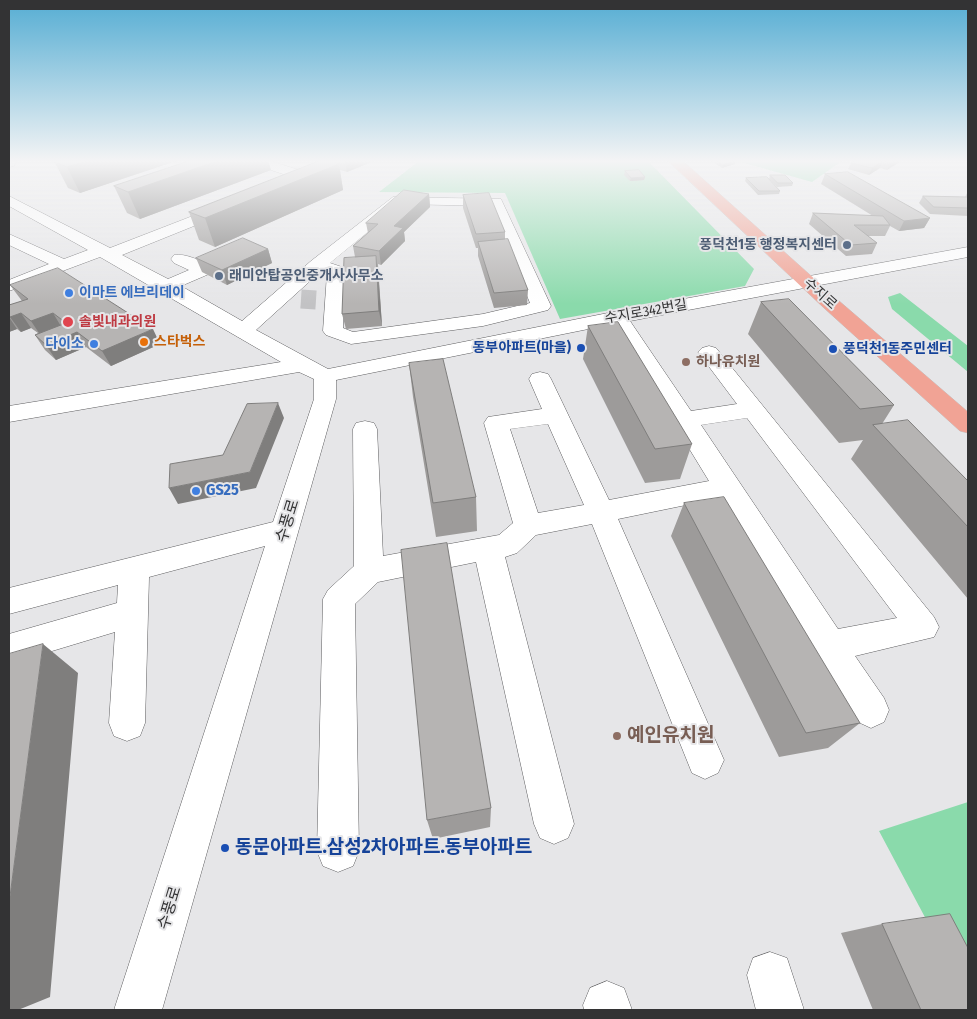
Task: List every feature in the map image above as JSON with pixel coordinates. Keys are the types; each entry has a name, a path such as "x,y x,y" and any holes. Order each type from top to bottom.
{"main road":[{"name":"수지로","path":"727,209 968,425"}],"street":[{"path":"25,209 167,286 313,370"},
{"path":"9,286 64,265 159,234 225,209"},
{"path":"244,330 278,297 387,209"},
{"path":"317,265 336,271 333,331 351,338 483,320 541,306 499,209"},
{"path":"159,234 202,270 167,286"},
{"path":"9,239 64,265"},
{"name":"수지로342번길","path":"9,414 313,370 808,283 968,252"},
{"path":"278,297 301,299"},
{"path":"618,317 871,710"},
{"path":"709,352 922,626 830,646"},
{"name":"수풍로","path":"138,1010 325,399 313,370"},
{"path":"540,379 601,512 705,760"},
{"path":"685,420 754,409"},
{"path":"528,526 496,423 555,415"},
{"path":"365,429 369,570"},
{"path":"338,851 339,599 369,570 507,545 528,526 728,487"},
{"path":"9,601 285,530"},
{"path":"488,549 554,824"},
{"path":"127,723 134,569"},
{"path":"9,649 132,613"}],"green space":[{"path":"512,209 695,209 754,269 745,286 560,319"},
{"path":"900,293 968,346 968,372 892,309 888,297"},
{"path":"968,802 968,998 879,831"}],"building":[{"path":"198,209 228,209 205,218 189,212"},
{"path":"383,209 413,209 394,226 403,228 379,251 353,246 378,224 366,223"},
{"path":"468,209 495,209 505,232 476,234"},
{"path":"883,209 913,209 930,218 904,221"},
{"path":"813,213 883,216 890,225 854,225 877,243 851,245"},
{"path":"243,238 268,249 222,270 196,258"},
{"path":"508,239 528,290 494,293 478,242"},
{"path":"376,256 379,311 342,314 344,258"},
{"path":"58,268 153,329 102,351 77,332 46,345 35,335 66,323 53,313 31,321 21,313 10,317 9,305 28,299 10,285"},
{"path":"789,299 894,405 860,409 761,302"},
{"path":"618,322 692,444 655,449 588,326"},
{"path":"443,359 476,497 433,503 409,363"},
{"path":"278,403 250,472 169,488 170,464 223,455 247,404"},
{"path":"908,420 968,481 968,527 873,425"},
{"path":"724,497 860,723 806,733 684,503"},
{"path":"447,543 491,808 427,820 401,550"},
{"path":"43,644 9,904 9,654"},
{"path":"950,914 968,948 968,1010 921,1010 882,924"}],"tunnel":[{"path":"301,299 316,300"}],"place":[{"name":"풍덕천1동 행정복지센터","path":"847,245"},
{"name":"래미안탑공인중개사사무소","path":"219,276"},
{"name":"이마트 에브리데이","path":"69,293"},
{"name":"솔빛내과의원","path":"68,322"},
{"name":"스타벅스","path":"144,342"},
{"name":"다이소","path":"94,344"},
{"name":"동부아파트(마을)","path":"581,348"},
{"name":"풍덕천1동주민센터","path":"833,349"},
{"name":"하나유치원","path":"686,362"},
{"name":"GS25","path":"196,491"},
{"name":"예인유치원","path":"617,736"},
{"name":"동문아파트.삼성2차아파트.동부아파트","path":"225,848"}]}
